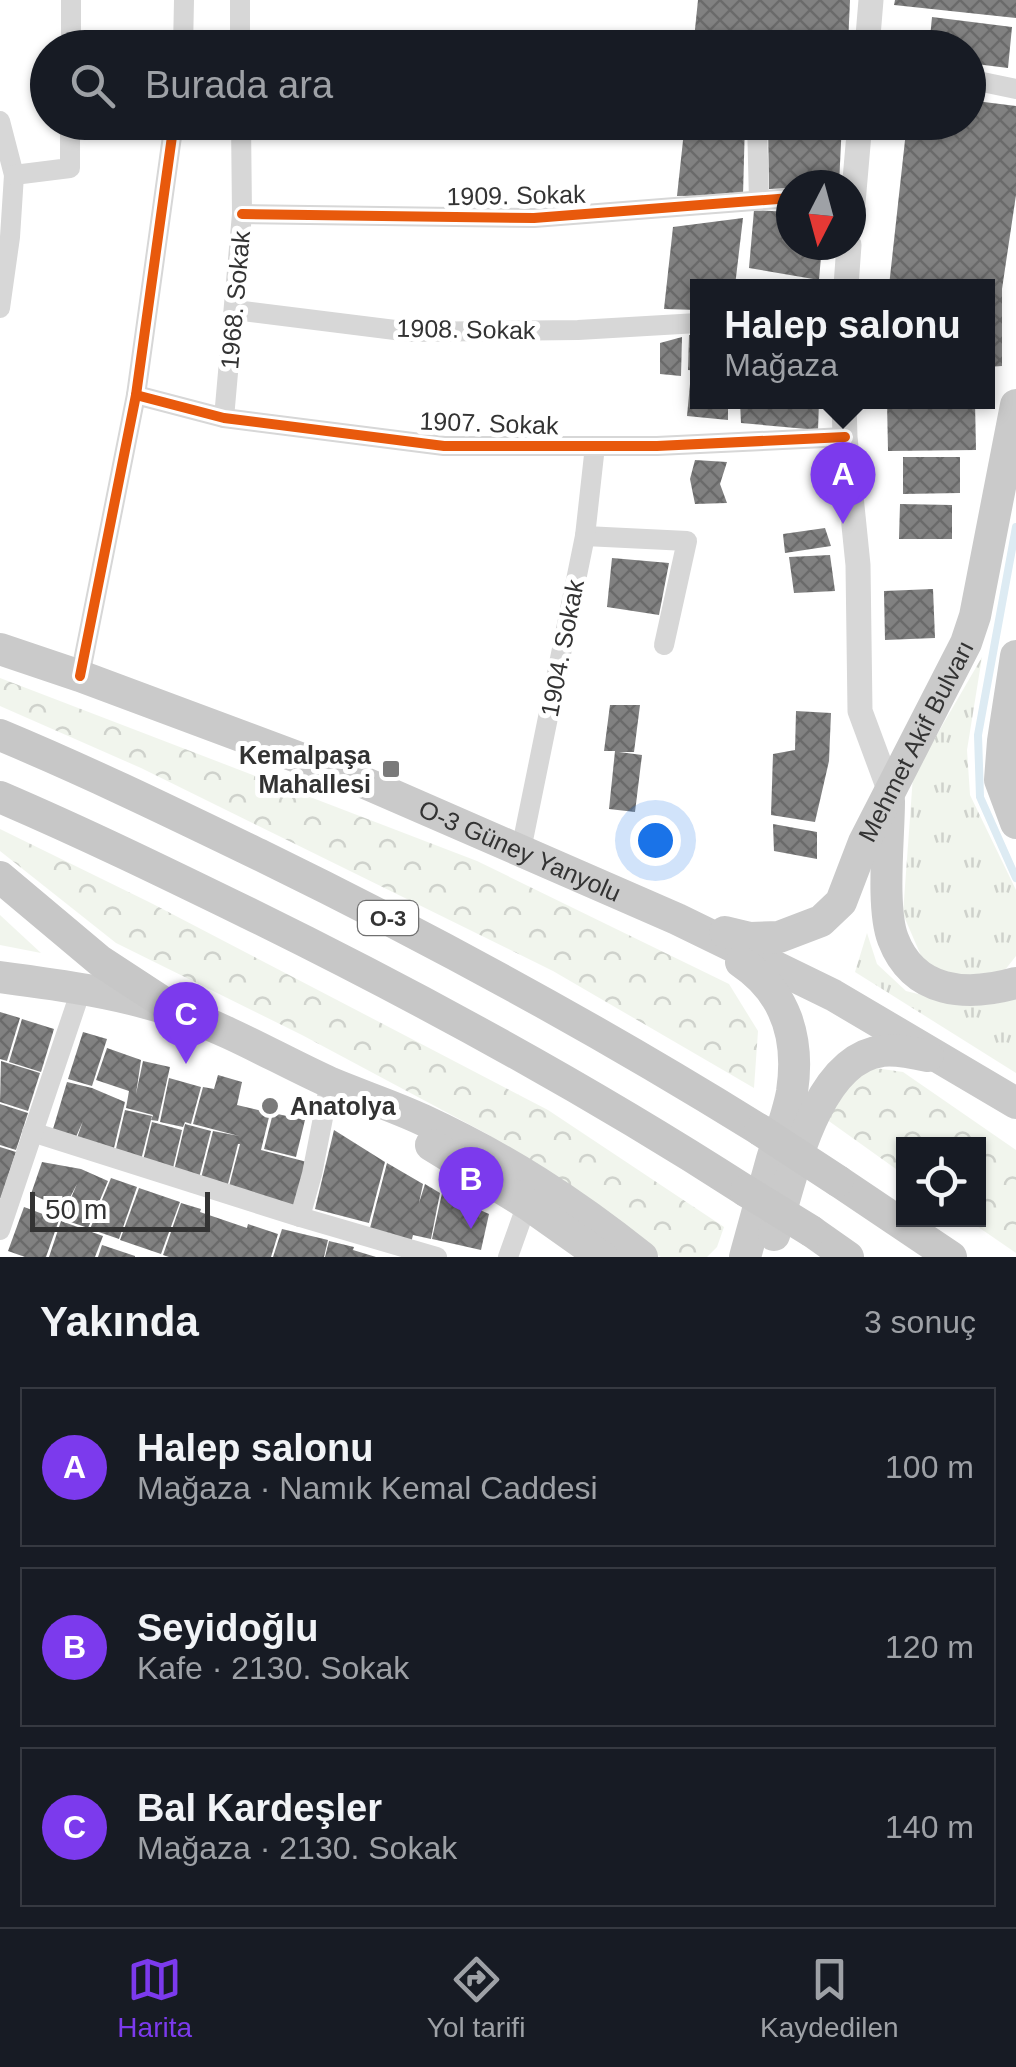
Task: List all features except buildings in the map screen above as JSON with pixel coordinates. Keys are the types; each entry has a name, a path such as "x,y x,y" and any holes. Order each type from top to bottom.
{"highway":[{"name":"O-3","path":"0,735 159,806 399,924 600,1034 760,1130 951,1257"},
{"name":"O-3","path":"0,797 166,872 396,988 602,1100 848,1257"},
{"path":"0,878 100,961 181,1014"}],"main road":[{"name":"Mehmet Akif Bulvarı","path":"677,919 750,938 778,937 821,921 841,902 864,842 966,643 975,616 1016,405"},
{"name":"O-3 Güney Yanyolu","path":"0,649 356,779 677,919 833,996 1016,1103"},
{"path":"1013,810 1000,780 1016,656"},
{"path":"890,792 887,903 893,939 912,969 928,982 957,991 989,990 1016,983"},
{"path":"677,919 770,986 790,1028 792,1091 744,1257"},
{"path":"0,977 138,1000 245,1040 488,1152 552,1190 642,1257"},
{"path":"767,1257 809,1126 824,1092 840,1073 858,1059 881,1050 924,1054 964,1070"},
{"path":"330,1082 527,1204 602,1257"}],"street":[{"path":"71,0 71,30"},
{"path":"183,30 184,0"},
{"path":"240,0 240,30"},
{"path":"868,30 871,0"},
{"path":"986,83 1016,89"},
{"path":"0,122 14,175 0,308"},
{"path":"14,175 70,168 70,140"},
{"path":"80,676 136,395 171,140"},
{"name":"1968. Sokak","path":"224,418 242,214 241,140"},
{"path":"758,140 759,200"},
{"path":"855,170 858,140"},
{"name":"1909. Sokak","path":"242,214 534,218 776,199"},
{"name":"1908. Sokak","path":"235,310 411,332 578,330 690,323"},
{"name":"1907. Sokak","path":"136,395 224,418 444,446 657,446 845,437"},
{"path":"844,409 858,565 860,711 890,792"},
{"name":"1904. Sokak","path":"521,850 585,536 595,446"},
{"path":"585,536 686,541 664,644"},
{"path":"0,1230 82,988"},
{"path":"300,1218 330,1082"},
{"path":"32,1132 300,1218 437,1257"},
{"path":"508,1257 527,1204"}],"green space":[{"path":"982,657 967,750 970,795 1016,890 1016,956 1001,975 946,975 922,958 903,914 913,776"},
{"path":"0,678 477,861 729,984 758,1031 754,1088 553,971 141,768 0,706"},
{"path":"0,829 151,903 548,1110 724,1227 717,1247 707,1257 661,1257 489,1135 302,1035 116,943 0,851"},
{"path":"0,915 41,953 0,945"},
{"path":"867,933 877,964 906,991 954,1003 994,1004 1016,999 1016,1073 855,972"},
{"path":"868,1067 903,1072 1016,1150 1016,1253 978,1227 986,1227 986,1137 896,1137 896,1169 826,1119 841,1090"}],"waterway":[{"path":"1016,527 978,735 980,797 1016,878"}],"cycle path":[{"path":"80,676 136,395 171,140"},
{"path":"242,214 534,218 776,199"},
{"path":"136,395 224,418 444,446 657,446 845,437"}],"place":[{"name":"Halep salonu","path":"843,524"},
{"name":"Kemalpaşa Mahallesi","path":"391,769"},
{"name":"Bal Kardeşler","path":"186,1064"},
{"name":"Anatolya","path":"270,1106"},
{"name":"Seyidoğlu","path":"471,1229"}]}
